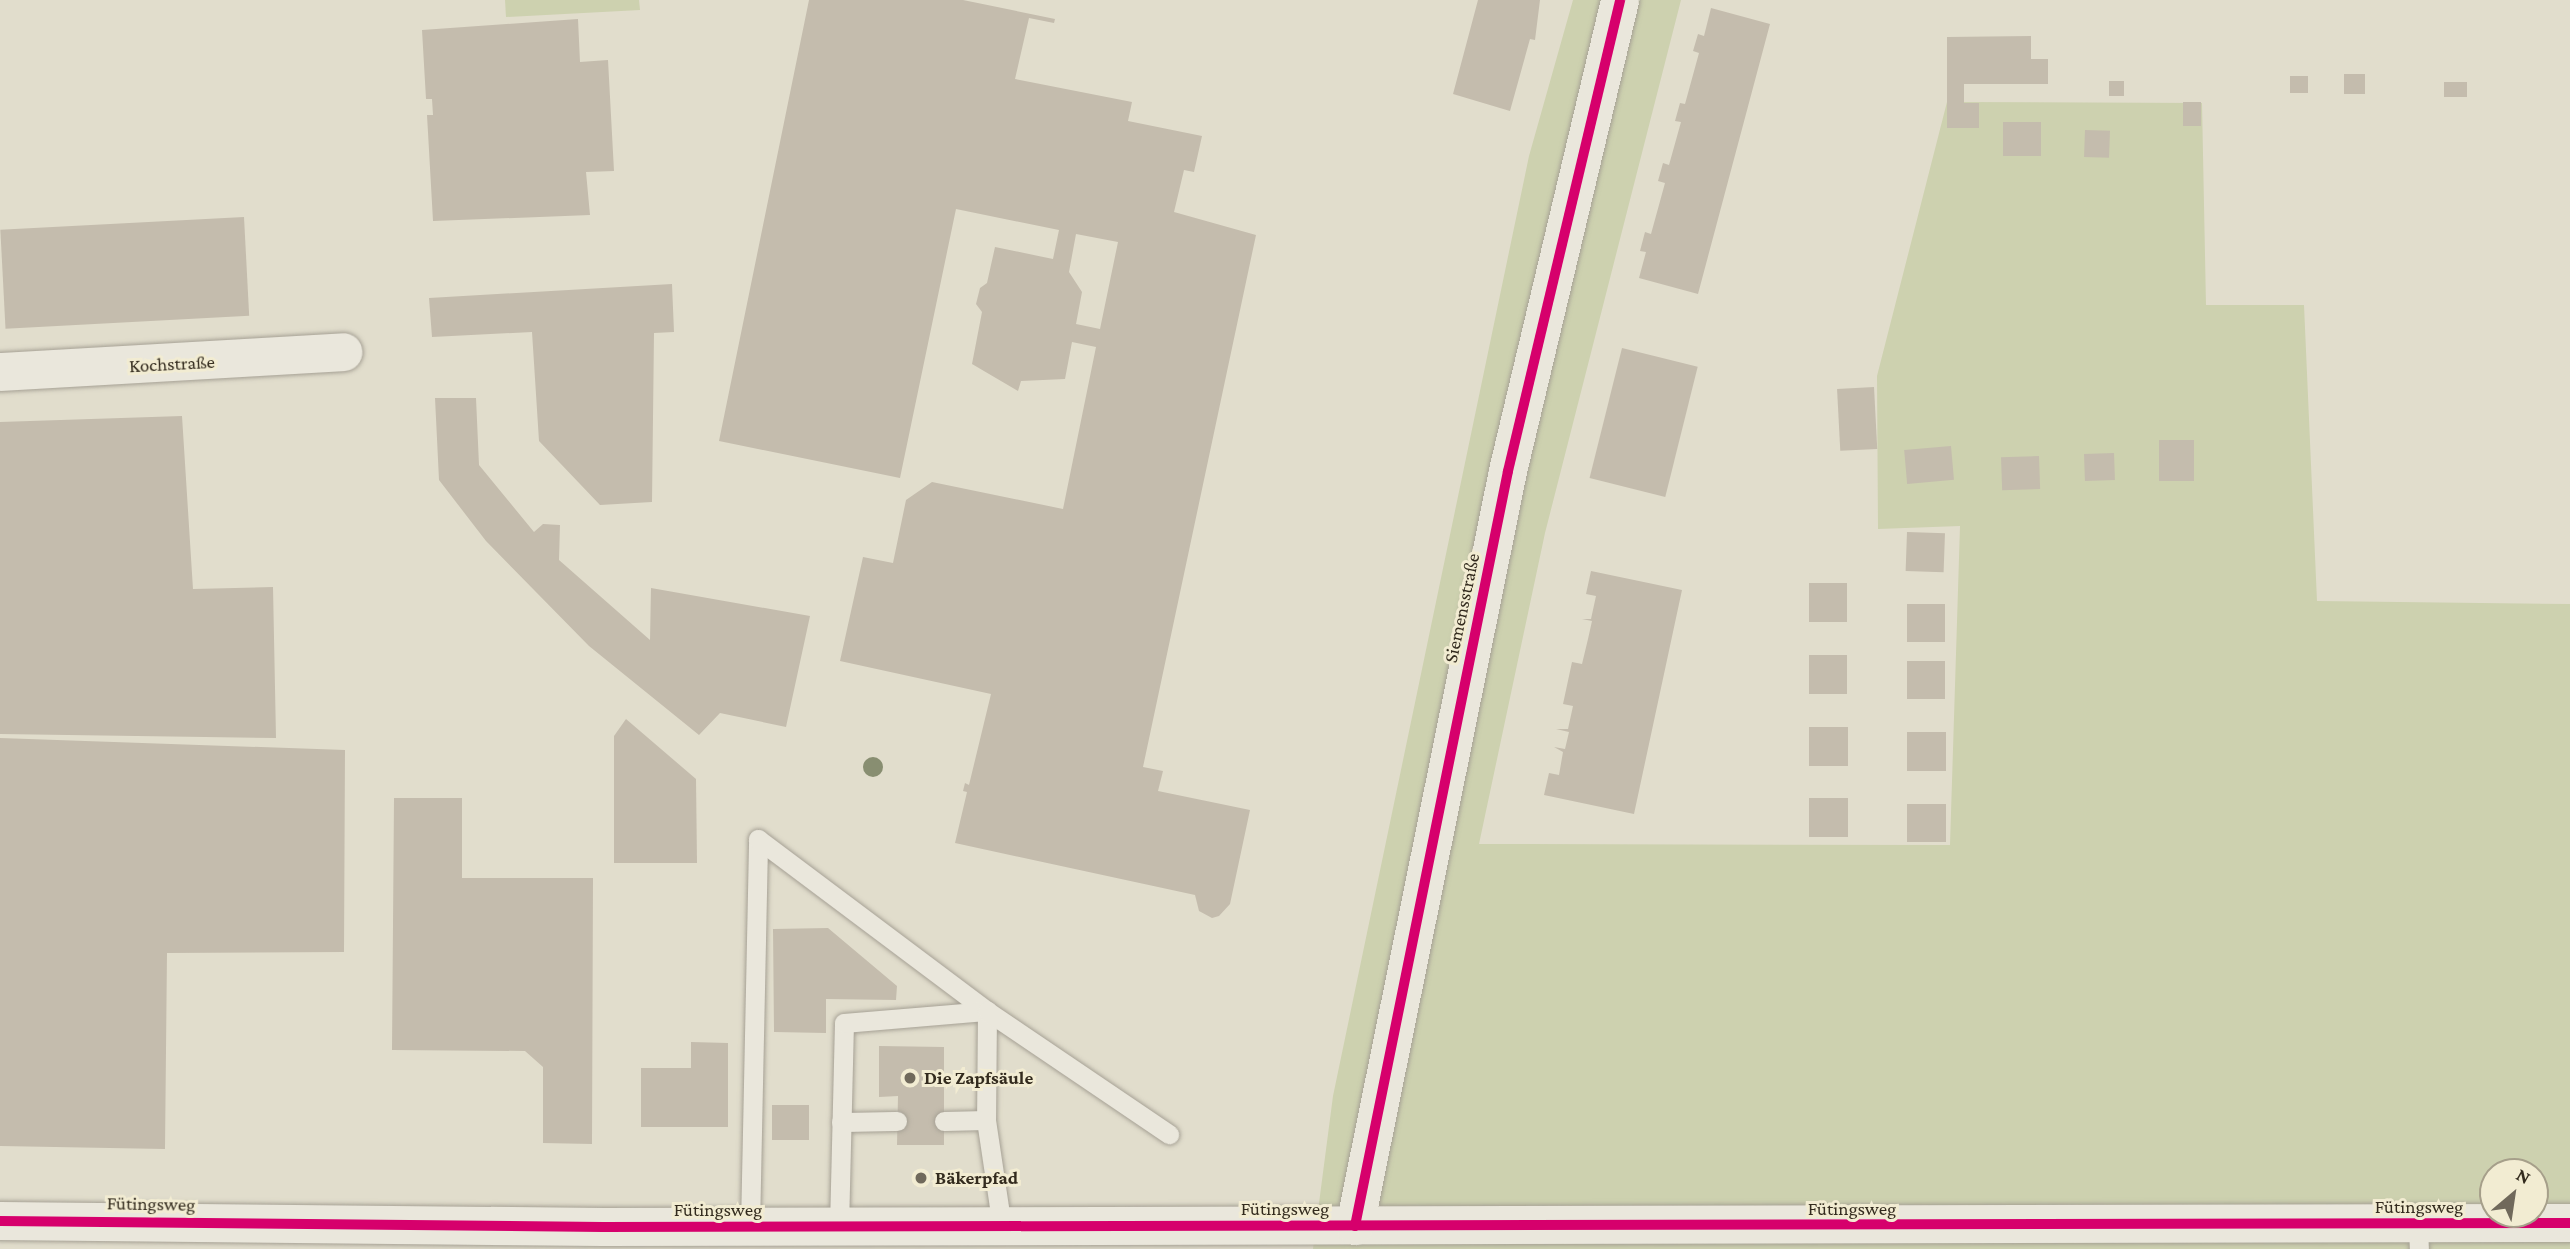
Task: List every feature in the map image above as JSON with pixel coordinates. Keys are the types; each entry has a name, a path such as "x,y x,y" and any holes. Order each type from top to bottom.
{"street":[{"name":"Siemensstraße","path":"1355,1226 1508,471 1620,0"},
{"name":"Kochstraße","path":"0,373 343,352"},
{"name":"Fütingsweg","path":"0,1221 572,1238 750,1227 1355,1226 1973,1237 2418,1236 2570,1223"}],"lane":[{"path":"750,1227 758,839 987,1011 1169,1134"},
{"path":"987,1011 986,1120 1002,1227"},
{"path":"839,1227 844,1023 987,1011"},
{"path":"944,1121 986,1120"},
{"path":"841,1122 897,1121"}],"green space":[{"path":"505,0 639,0 640,10 506,17"},
{"path":"1573,0 1681,0 1545,533 1479,844 1950,845 1960,526 1878,529 1877,376 1947,102 2202,103 2206,305 2304,305 2317,601 2570,604 2570,1249 1313,1249 1333,1096 1529,156"}],"building":[{"path":"809,0 963,0 1055,19 1054,23 1029,18 1015,79 1132,102 1128,121 1202,136 1194,172 1184,170 1174,212 1256,235 1143,767 1163,771 1158,791 1250,810 1230,904 1219,916 1212,918 1199,911 1195,895 955,843 967,792 963,791 965,783 969,785 991,694 840,661 863,557 893,563 906,500 932,482 1063,509 1096,347 1072,342 1065,379 1021,381 1018,391 972,364 982,312 976,304 980,288 987,283 995,247 1053,259 1059,230 956,209 900,478 719,441","holes":["1076,234 1118,242 1100,329 1076,324 1082,292 1069,272"]},
{"path":"1478,0 1540,0 1535,40 1530,39 1510,111 1453,94"},
{"path":"1711,8 1770,24 1698,294 1639,278 1646,252 1640,251 1645,232 1651,234 1665,183 1658,181 1663,163 1669,165 1681,122 1675,121 1680,103 1685,104 1699,53 1693,51 1698,34 1704,36"},
{"path":"578,19 580,62 608,60 614,171 586,172 590,215 433,221 427,115 433,115 432,99 426,99 422,30"},
{"path":"2031,36 2031,59 2048,59 2048,84 1964,84 1964,103 1979,103 1979,128 1947,128 1947,37"},
{"path":"2344,74 2365,74 2365,94 2344,94"},
{"path":"2290,76 2308,76 2308,93 2290,93"},
{"path":"2109,81 2124,81 2124,96 2109,96"},
{"path":"2444,82 2467,82 2467,97 2444,97"},
{"path":"2183,102 2201,102 2201,126 2183,126"},
{"path":"2003,122 2041,122 2041,156 2003,156"},
{"path":"2085,130 2110,131 2109,158 2084,157"},
{"path":"244,217 249,316 6,329 0,230"},
{"path":"672,284 674,332 654,333 652,502 600,505 539,441 532,332 432,337 429,298"},
{"path":"1622,348 1698,367 1665,497 1590,478"},
{"path":"1874,387 1877,449 1840,451 1837,389"},
{"path":"435,398 476,398 479,465 534,532 543,524 560,525 559,560 650,640 651,588 810,616 786,727 720,713 699,735 589,646 486,541 439,480"},
{"path":"182,416 193,589 273,587 276,738 0,734 0,422"},
{"path":"2159,440 2194,440 2194,481 2159,481"},
{"path":"1951,446 1954,480 1907,484 1904,450"},
{"path":"2114,453 2115,480 2085,481 2084,454"},
{"path":"2039,456 2040,489 2002,490 2001,457"},
{"path":"1907,532 1945,533 1944,572 1906,571"},
{"path":"1591,571 1682,590 1634,814 1544,795 1549,773 1559,775 1563,752 1554,747 1565,749 1569,732 1556,729 1568,729 1573,706 1563,704 1572,662 1582,664 1592,621 1582,619 1591,619 1596,596 1586,594"},
{"path":"1809,583 1847,583 1847,622 1809,622"},
{"path":"1907,604 1945,604 1945,642 1907,642"},
{"path":"1809,655 1847,655 1847,694 1809,694"},
{"path":"1907,661 1945,661 1945,699 1907,699"},
{"path":"626,719 696,779 697,863 614,863 614,736"},
{"path":"1809,727 1848,727 1848,766 1809,766"},
{"path":"1907,732 1946,732 1946,771 1907,771"},
{"path":"0,738 345,750 344,952 167,953 165,1149 0,1146"},
{"path":"394,798 462,798 462,878 593,878 592,1144 543,1143 543,1067 525,1051 392,1050"},
{"path":"1809,798 1848,798 1848,837 1809,837"},
{"path":"1907,804 1946,804 1946,842 1907,842"},
{"path":"828,928 897,986 896,1000 826,999 826,1033 774,1032 773,929"},
{"path":"691,1042 728,1043 728,1127 641,1127 641,1068 691,1068"},
{"path":"879,1046 944,1047 944,1145 897,1145 898,1096 879,1097"},
{"path":"772,1105 809,1105 809,1140 772,1140"}],"cycle path":[{"path":"1355,1226 1508,471 1620,0"},
{"path":"0,1221 603,1227 2570,1223"}],"place":[{"name":"Die Zapfsäule","path":"910,1078"},
{"name":"Bäkerpfad","path":"921,1178"}]}
